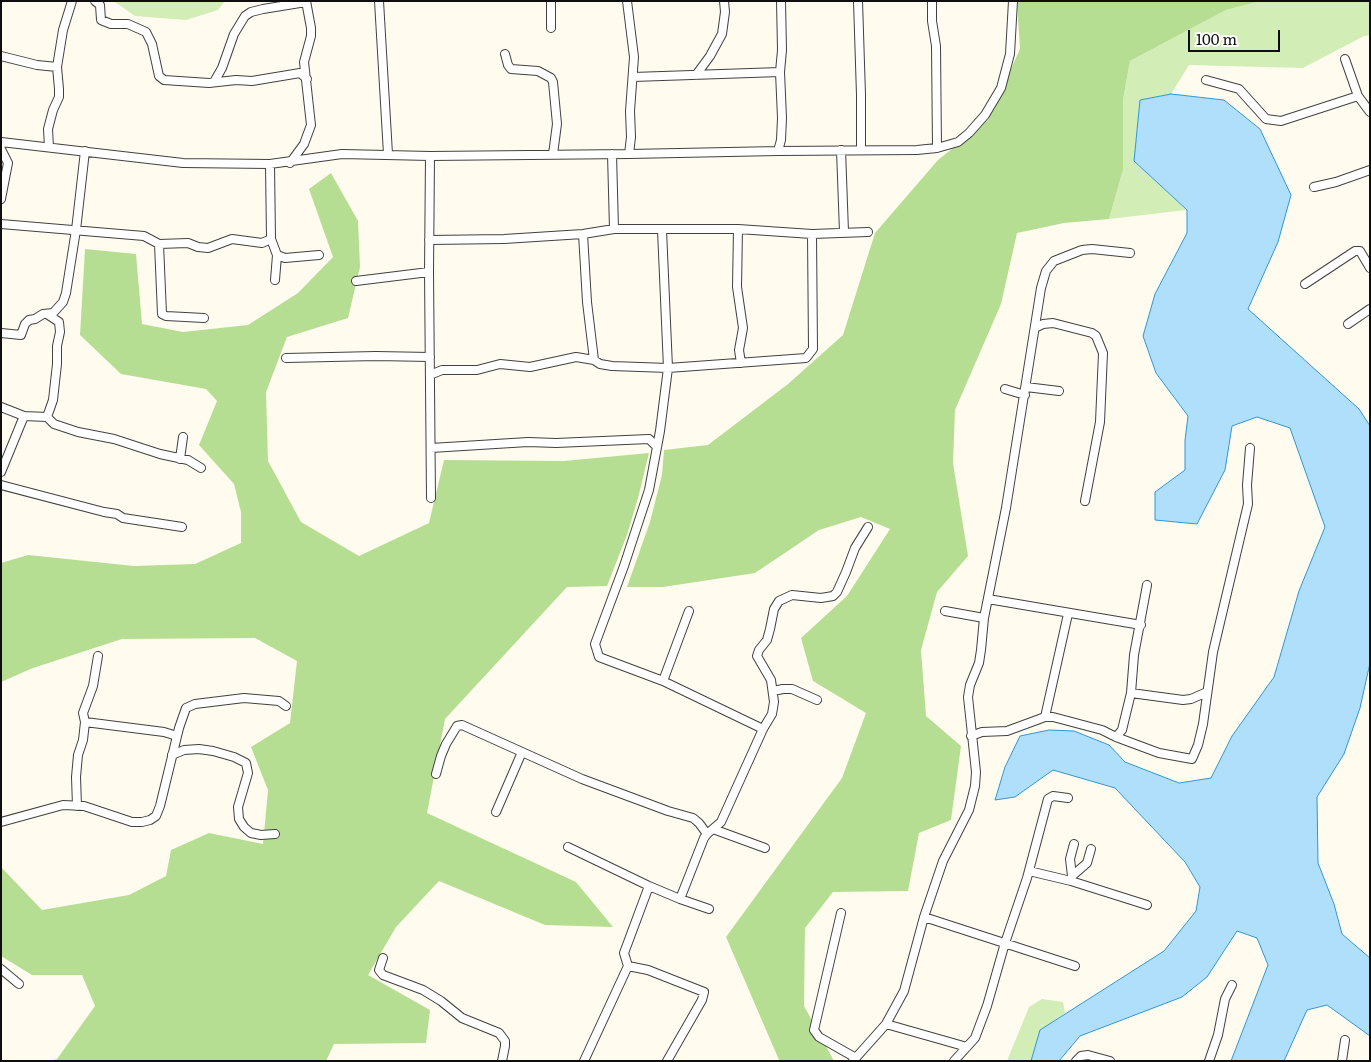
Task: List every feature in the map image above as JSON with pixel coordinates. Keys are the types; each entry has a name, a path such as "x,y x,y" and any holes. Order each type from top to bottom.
{"street":[{"path":"49,147 48,129 59,89 57,67 72,1"},
{"path":"94,1 100,6 101,20 111,24 128,24 146,32 152,44 159,76 164,80 214,82 262,80 300,73 306,79"},
{"path":"379,1 388,154"},
{"path":"551,1 551,28"},
{"path":"627,1 634,57 630,118 631,137 628,154"},
{"path":"696,74 710,56 722,34 725,12 724,1"},
{"path":"778,151 781,140 782,118 780,72 782,50 781,1"},
{"path":"858,1 861,150"},
{"path":"932,1 932,21 936,46 937,148"},
{"path":"1,142 183,163 270,164 342,154 430,156 917,150 937,148 958,142 969,133 985,115 1001,88 1010,54 1013,1"},
{"path":"214,82 222,68 234,34 245,16 251,12 263,9 306,2 311,36 304,62 311,126 304,144 290,162"},
{"path":"506,54 508,65 511,69 538,71 551,78 554,82 557,124 554,154"},
{"path":"1,56 36,65 57,67"},
{"path":"1345,59 1358,96 1369,110"},
{"path":"633,77 780,72"},
{"path":"1206,80 1239,89 1266,119 1281,121 1358,96"},
{"path":"1,149 8,163 1,199"},
{"path":"841,150 844,232"},
{"path":"1,333 21,335 28,320 35,319 43,314 53,313 63,302 76,230 84,151"},
{"path":"612,154 614,229"},
{"path":"430,156 431,498"},
{"path":"270,164 271,239 277,255 275,280"},
{"path":"1314,187 1336,182 1370,170"},
{"path":"1,224 144,236 159,244 188,244 208,248 232,239 262,242 271,239"},
{"path":"429,240 504,239 584,234 614,229 738,229 812,234 868,232"},
{"path":"738,229 738,287 743,328 739,350 741,363"},
{"path":"662,230 668,368 657,447 649,490 624,566 595,644 599,657 662,681 763,729"},
{"path":"584,234 587,302 594,360"},
{"path":"430,375 442,370 477,370 500,364 530,367 576,357 612,366 668,368 806,358 813,349 812,234"},
{"path":"159,244 162,314 166,316 204,318"},
{"path":"841,913 814,1030 819,1037 855,1059 886,1024 904,991 924,917 944,861 969,810 975,786 976,772 968,697 970,685 979,663 984,618 1006,508 1041,288 1046,271 1054,261 1082,250 1130,253"},
{"path":"1305,284 1355,251 1360,252 1370,268"},
{"path":"277,255 285,258 319,255"},
{"path":"356,281 429,272"},
{"path":"1348,324 1370,309"},
{"path":"47,314 59,322 60,332 57,346 53,400 47,417"},
{"path":"1035,328 1043,324 1053,324 1092,333 1096,336 1102,353 1100,422 1085,501"},
{"path":"286,358 430,357"},
{"path":"1005,389 1058,391"},
{"path":"1,407 24,416 47,417 54,424 78,432 114,439 188,460 201,468"},
{"path":"1,472 24,416"},
{"path":"180,459 183,437"},
{"path":"431,448 528,442 556,443 649,438 657,447"},
{"path":"972,736 982,732 1015,729 1045,717 1078,722 1159,753 1192,759 1198,745 1203,724 1220,620 1248,504 1247,485 1250,448"},
{"path":"1,485 117,514 123,518 182,528"},
{"path":"680,899 710,832 721,822 773,709 773,691 769,673 757,656 767,640 774,609 779,601 792,595 821,598 833,596 837,592 855,548 868,527"},
{"path":"1116,737 1122,730 1131,694 1134,656 1147,586"},
{"path":"988,599 1141,625"},
{"path":"662,681 689,611"},
{"path":"945,611 984,618"},
{"path":"1045,717 1068,614"},
{"path":"77,806 76,777 78,755 83,740 85,722 83,713 93,686 98,656"},
{"path":"773,691 792,689 817,700"},
{"path":"1131,694 1183,700 1191,699 1207,692"},
{"path":"1,822 63,805 84,806 132,822 150,820 156,816 160,806 177,736 184,712 189,706 244,698 279,701 286,706"},
{"path":"85,722 164,732 177,736"},
{"path":"436,774 441,756 457,726 462,725 582,779 692,818 710,832 765,848"},
{"path":"172,755 184,750 206,750 234,756 244,762 248,773 238,807 239,819 251,833 261,835 274,834"},
{"path":"496,812 522,752"},
{"path":"954,1061 975,1038 987,1006 1005,943 1029,871 1048,799 1053,796 1068,798"},
{"path":"1071,878 1070,859 1074,844"},
{"path":"568,847 649,886 709,909"},
{"path":"1071,878 1087,863 1091,849"},
{"path":"1029,871 1071,878 1147,905"},
{"path":"584,1061 628,966 624,953 649,886"},
{"path":"924,917 1075,966"},
{"path":"383,958 379,970 383,975 423,990 444,1003 462,1018 499,1033 505,1046 502,1061"},
{"path":"628,966 648,970 704,992 702,1000 667,1061"},
{"path":"1,969 19,984"},
{"path":"1209,1061 1218,1035 1225,999 1232,985"},
{"path":"886,1024 967,1047"},
{"path":"1342,1061 1345,1040"},
{"path":"1076,1061 1081,1056 1088,1056 1110,1061"}],"green space":[{"path":"225,1 218,10 186,20 135,16 115,2"},
{"path":"1017,1 1261,1 1226,10 1130,61 1123,100 1123,170 1109,219 1064,223 1017,233 1001,304 955,410 953,463 968,556 937,592 921,650 926,716 961,746 951,820 919,833 908,891 833,892 805,928 804,1006 834,1061 779,1060 726,937 842,778 866,713 813,681 801,638 847,596 890,529 861,517 819,530 755,573 663,587 627,587 650,522 662,475 664,450 708,445 788,384 843,335 875,233 938,160 988,120 1020,49"},
{"path":"1261,1 1370,1 1370,35 1364,36 1303,68 1189,65 1171,94 1140,100 1134,161 1186,210 1109,219 1123,170 1123,100 1130,61 1226,10"},
{"path":"331,173 358,221 360,267 348,318 287,337 266,392 268,461 301,522 359,556 429,523 444,460 564,461 649,453 627,535 607,586 567,587 445,719 427,813 576,882 613,927 545,925 439,881 396,927 368,975 430,1010 426,1043 334,1044 326,1061 49,1061 57,1059 95,1006 82,975 32,975 1,956 1,867 42,910 129,895 166,876 171,850 209,833 263,844 268,790 251,747 290,723 297,661 255,638 122,639 33,668 1,682 1,563 28,555 134,566 195,564 241,543 241,512 234,484 199,445 217,401 206,389 121,374 80,335 85,249 136,254 142,324 183,332 248,325 298,293 333,257 309,189"},
{"path":"1042,999 1063,1002 1065,1013 1041,1030 1031,1061 1007,1061 1029,1007"}],"water":[{"path":"1171,94 1224,100 1260,129 1291,195 1278,242 1248,309 1359,409 1370,426 1370,663 1360,708 1344,754 1317,797 1318,863 1334,904 1342,934 1370,958 1370,1036 1327,1005 1307,1010 1284,1061 1231,1061 1268,965 1257,938 1237,931 1207,977 1182,997 1080,1036 1059,1061 1031,1061 1040,1030 1164,951 1196,911 1200,887 1185,862 1115,788 1053,770 1015,797 995,800 1005,767 1020,736 1049,730 1074,731 1109,745 1125,762 1179,783 1211,778 1232,736 1274,677 1299,591 1325,527 1290,428 1257,417 1232,426 1225,470 1197,524 1155,520 1155,492 1185,470 1185,440 1188,416 1156,373 1143,336 1155,294 1187,233 1187,210 1134,161 1140,100"}]}
